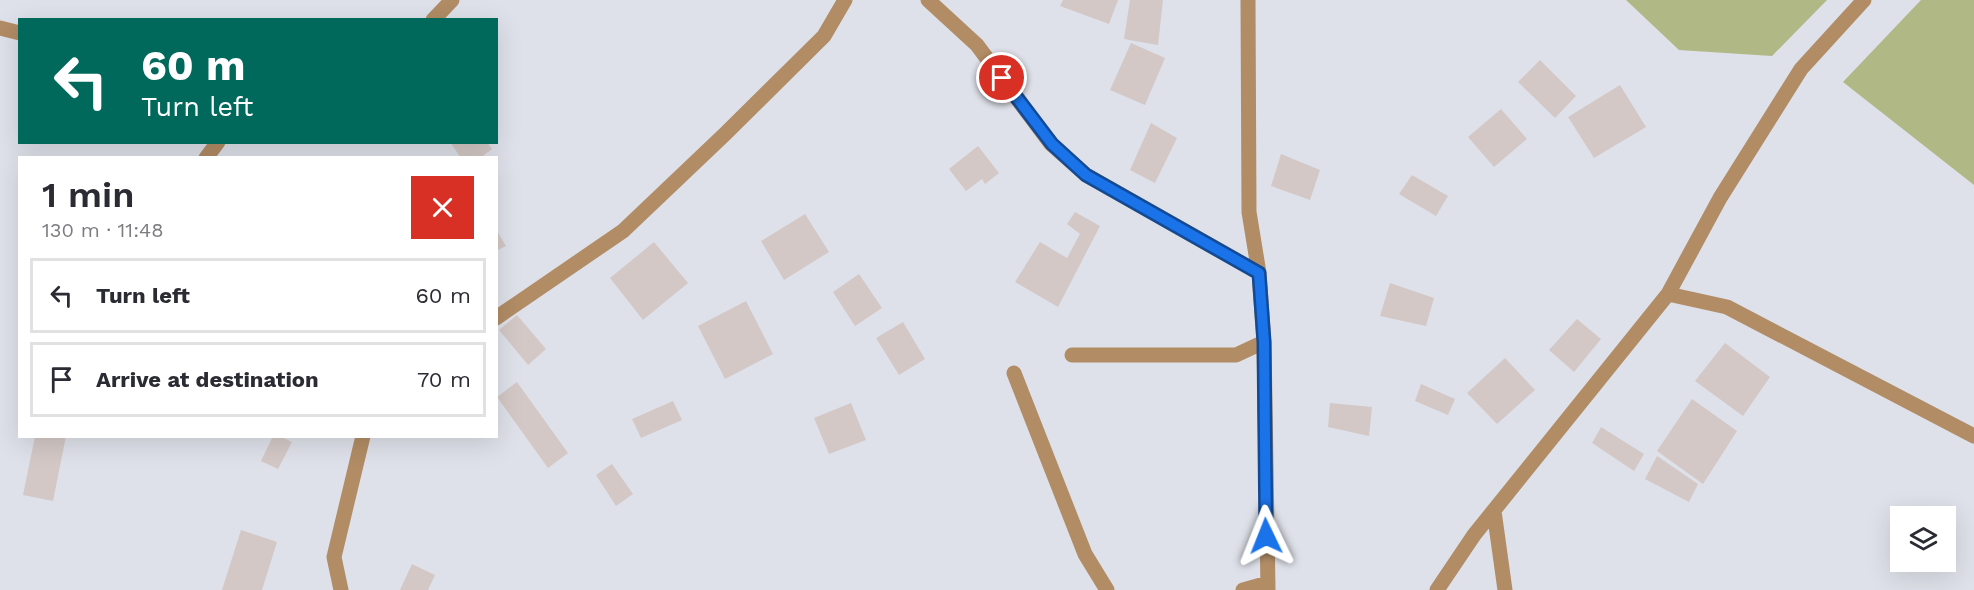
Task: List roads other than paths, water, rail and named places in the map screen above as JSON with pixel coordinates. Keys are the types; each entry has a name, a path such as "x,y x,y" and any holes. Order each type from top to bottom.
{"street":[{"path":"435,18 452,0"},
{"path":"498,317 623,231 824,36 846,0"},
{"path":"928,0 977,45 1052,144 1069,161 1086,175 1259,273"},
{"path":"1243,590 1268,586 1264,342 1259,273 1249,212 1248,0"},
{"path":"1437,590 1474,535 1668,294 1720,198 1801,69 1864,0"},
{"path":"0,28 18,32"},
{"path":"1668,294 1727,307 1974,436"},
{"path":"1072,355 1236,355 1264,342"},
{"path":"1014,373 1086,554 1107,590"},
{"path":"341,590 334,557 363,438"},
{"path":"1494,511 1505,590"}]}
